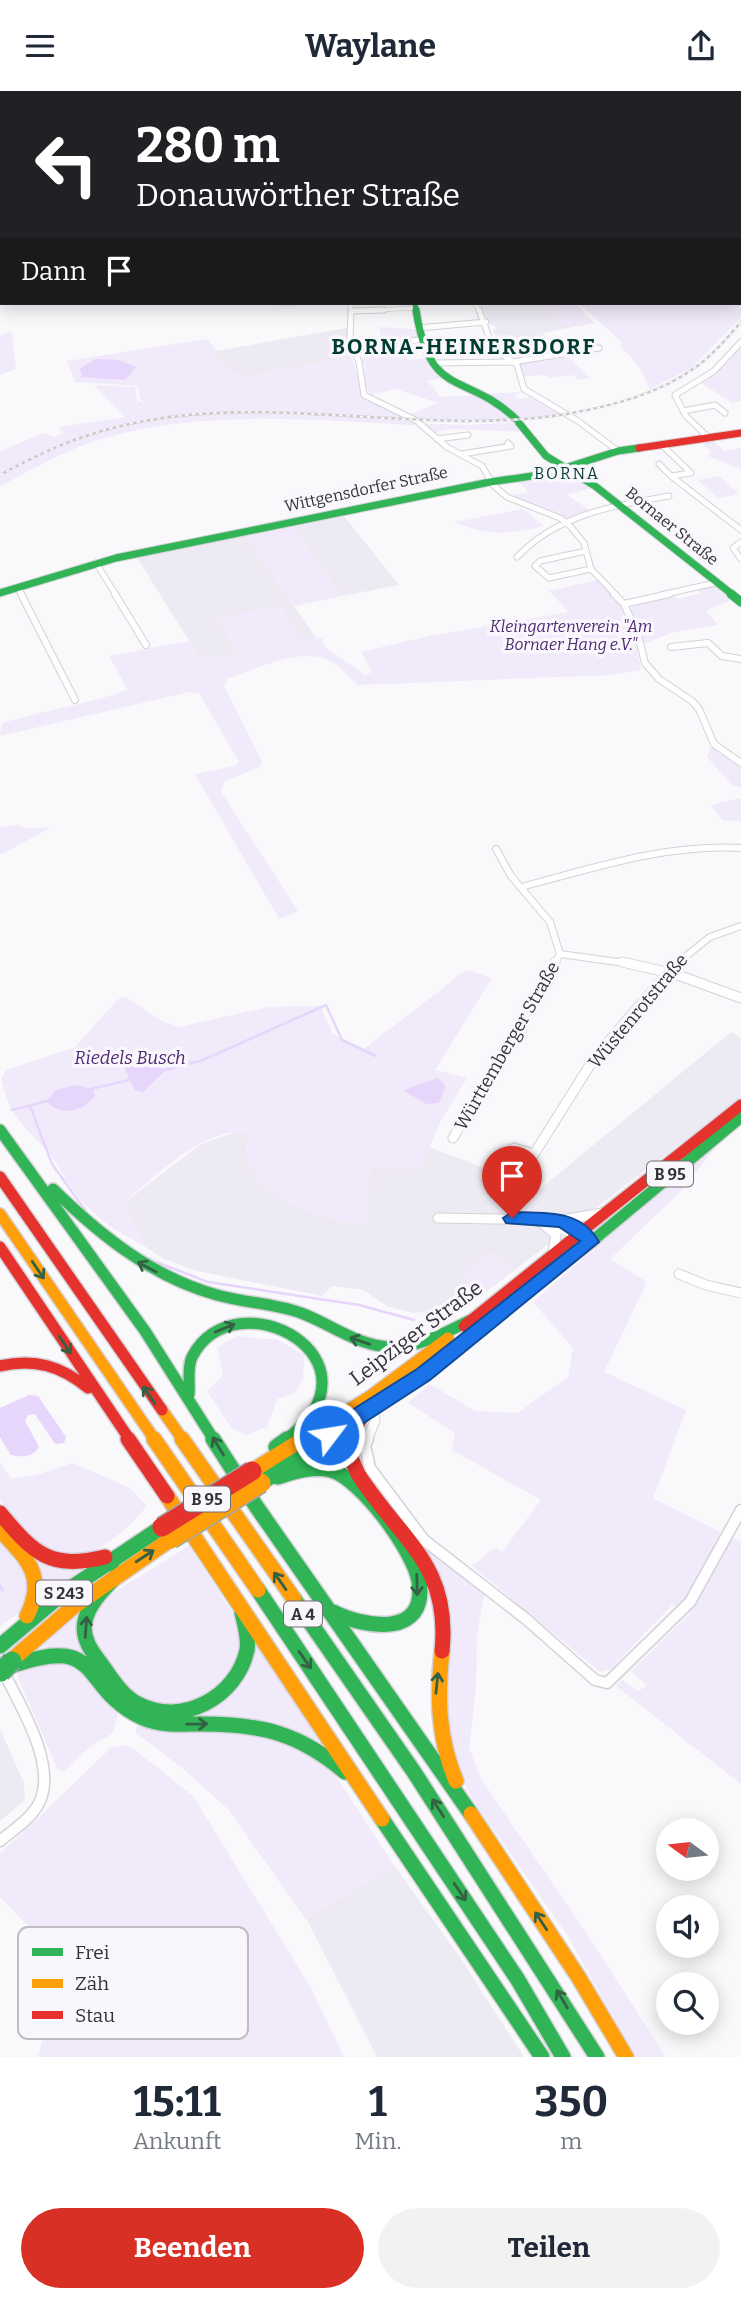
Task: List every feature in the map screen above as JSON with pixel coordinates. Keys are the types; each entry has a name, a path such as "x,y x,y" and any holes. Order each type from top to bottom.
{"main road":[{"path":"415,305 421,333 433,363"},
{"name":"Bornaer Straße","path":"433,363 448,377 498,401 542,453 567,467 622,507 741,602"},
{"name":"Wittgensdorfer Straße","path":"0,593 96,563 490,482 537,476 618,451 741,433"},
{"name":"Leipziger Straße","path":"5,1667 73,1607 167,1533 370,1396 553,1255 583,1237 606,1212 741,1105"},
{"name":"Leipziger Straße","path":"257,1473 369,1410 450,1355 583,1237 741,1117"},
{"path":"0,1129 145,1331 323,1605 472,1817 579,1978 626,2057"},
{"path":"28,1168 41,1177 112,1245 153,1271 198,1289 297,1312 356,1340 384,1347 423,1342 471,1320"},
{"name":"A 4","path":"0,1177 414,1772 597,2057"},
{"name":"A 4","path":"0,1214 341,1712 518,1980 563,2057"},
{"path":"0,1247 542,2057"},
{"path":"191,1403 186,1378 188,1364 199,1346 217,1331 240,1323 265,1322 289,1329 309,1343 323,1369 322,1398 310,1418 257,1473"},
{"path":"0,1366 28,1360 54,1363 69,1370 104,1403"},
{"path":"369,1410 350,1443 352,1463 428,1566 440,1594 444,1626 436,1689 438,1728 447,1763 472,1817"},
{"path":"257,1473 309,1468 340,1474 356,1487 416,1571 419,1592 414,1605 405,1617 392,1626 375,1629 358,1627 323,1605"},
{"path":"0,1513 34,1552 54,1565 79,1565 130,1548"},
{"path":"0,1530 34,1569 40,1585 32,1610 2,1645"},
{"name":"Leipziger Straße","path":"2,1645 62,1594 130,1548 167,1533"},
{"path":"119,1573 86,1616 86,1642 123,1693 139,1705 159,1711 181,1712 200,1707 223,1694 234,1682 245,1660 248,1643 238,1602"},
{"path":"5,1667 41,1651 66,1651 83,1660 121,1706 147,1720 181,1724 253,1724 290,1733 326,1753 370,1798"}],"street":[{"path":"351,305 353,311 350,338 352,351 359,363 359,382 364,395 417,422 437,439 486,470 490,482 507,497 565,522 586,551 591,569 624,604 638,635 645,663 659,679 692,701 699,709 714,744 741,763"},
{"path":"353,311 415,305"},
{"path":"476,305 484,314 492,347 500,356 513,362 527,392 578,421 618,451"},
{"path":"352,351 421,333 486,322"},
{"path":"710,439 683,411 675,395 714,371 741,342"},
{"path":"433,363 513,362 599,348"},
{"path":"683,411 715,405 725,413"},
{"path":"437,439 468,435"},
{"path":"461,454 511,446 508,443"},
{"path":"663,446 691,473 671,476"},
{"path":"659,464 741,530"},
{"path":"517,557 529,541 565,522 669,496"},
{"path":"741,542 733,548 741,559"},
{"path":"586,551 540,561 535,566 549,578 591,569"},
{"path":"96,563 146,645"},
{"path":"624,604 715,583"},
{"path":"18,587 75,700"},
{"path":"671,647 708,643 722,656 741,659"},
{"path":"525,886 683,848 711,845 741,848"},
{"name":"Württemberger Straße","path":"453,1138 560,954 559,938 552,923 525,886 514,879 496,849"},
{"name":"Wüstenrotstraße","path":"514,1148 534,1154 595,1057 689,950 710,937 741,926"},
{"path":"560,954 603,957 669,972 741,998"},
{"path":"438,1218 562,1220 606,1212"},
{"path":"533,1219 555,1224 583,1237"},
{"path":"533,1219 554,1231 553,1255"},
{"path":"562,1220 583,1237"},
{"path":"679,1274 706,1285 741,1293"},
{"path":"369,1410 375,1421 365,1445 370,1468 424,1540 526,1619 595,1681 607,1683 690,1602 741,1510"},
{"path":"0,1841 40,1802 46,1777 42,1760 5,1667"}],"shaded area":[{"path":"480,305 580,305 594,323 542,333 566,355 519,362 501,336 496,336 493,331 496,327 490,324"},
{"path":"347,328 352,357 248,376 234,374 210,352"},
{"path":"96,359 119,360 136,367 125,380 80,377 82,373 79,369"},
{"path":"344,516 399,585 342,596 290,525"},
{"path":"246,536 316,638 201,660 136,556"},
{"path":"731,1032 741,1038 741,1097 465,1308 414,1313 388,1307 364,1290 332,1286 322,1296 193,1270 162,1258 144,1246 124,1203 201,1144 239,1131 252,1132 247,1151 252,1170 284,1199 303,1209 345,1222 366,1225 370,1168 419,1169 429,1147 540,1189"},
{"path":"151,1063 166,1070 143,1092 135,1090 123,1066"},
{"path":"438,1078 446,1086 439,1103 426,1104 403,1090"},
{"path":"76,1085 93,1089 95,1096 84,1106 64,1111 46,1101 56,1090"},
{"path":"29,1395 38,1396 66,1437 64,1443 55,1444 35,1414 28,1415 25,1421 39,1447 30,1455 11,1455 0,1437 0,1408"},
{"path":"0,1729 24,1783 25,1800 0,1821"},
{"path":"394,1865 461,1959 524,2057 377,2057 306,1918"}],"green space":[{"path":"575,305 592,323 565,326 548,307"},
{"path":"580,305 741,305 741,318 690,369 650,389 640,368 620,345 623,343"},
{"path":"379,327 414,329 420,338 357,350 351,337 381,336"},
{"path":"12,332 16,369 0,375 0,335"},
{"path":"741,338 741,401 732,403 700,382 718,372"},
{"path":"207,339 216,350 211,353 235,374 248,376 352,357 365,401 415,423 465,425 517,422 525,432 451,429 436,432 439,438 425,426 293,419 203,421 117,435 76,448 0,487 0,451 44,433 54,437 63,434 59,428 66,426 125,417 94,385 135,387 137,400 147,405 140,399 138,386 75,382 67,361"},
{"path":"406,348 408,360 429,358 430,367 445,378 427,381 441,397 478,395 514,419 419,420 408,415 438,403 396,389 373,394 376,398 369,396 370,392 363,385 365,366 360,359"},
{"path":"566,355 590,378 578,380 573,375 549,378 547,375 522,376 519,362"},
{"path":"523,392 513,396 520,399 529,397 561,414 518,419 486,394"},
{"path":"713,441 724,451 741,448 741,469 708,456 711,452 702,443"},
{"path":"570,474 592,488 567,495 592,512 566,518 510,496 529,492 519,482"},
{"path":"719,476 739,494 718,498 698,480"},
{"path":"523,509 544,526 499,533 455,522"},
{"path":"290,525 342,596 294,606 246,536"},
{"name":"Kleingartenverein \"Am Bornaer Hang e.V.\"","path":"597,580 629,611 636,602 674,595 678,599 701,593 697,588 712,584 731,600 706,611 718,625 674,632 643,644 638,635 634,636 641,670 609,675 358,685 334,663 309,656 281,660 228,678 224,686 262,762 259,767 224,782 221,792 298,911 279,919 195,774 234,766 239,762 199,693 189,692 0,736 2,723 128,690 109,656 189,641 202,660 286,641 237,650 217,619 280,605 300,639 322,638 325,647 365,675 372,672 361,652 430,636 569,612 549,591"},
{"path":"711,746 741,765 741,788 731,784 707,757"},
{"path":"741,798 741,821 723,820 710,805"},
{"path":"16,825 50,828 0,855 0,827"},
{"name":"Riedels Busch","path":"466,970 492,978 435,1070 467,1078 441,1121 419,1169 370,1168 366,1225 313,1212 277,1195 262,1184 252,1170 248,1151 252,1132 234,1132 217,1136 183,1154 124,1202 144,1246 106,1223 80,1199 50,1154 14,1113 1,1079 6,1070 75,1047 118,999 126,997 162,1021 179,1027 268,1007 320,1006 333,1034 364,1049"},
{"path":"728,1132 681,1191 610,1259 647,1282 604,1372 686,1410 653,1498 741,1542 741,1784 616,1686 622,1680 638,1691 647,1686 631,1671 690,1613 672,1605 611,1669 600,1672 472,1566 495,1548 502,1552 541,1500 452,1450 455,1433 408,1403 430,1384 475,1411 517,1413 568,1377 573,1348 533,1302"},
{"path":"490,1250 512,1268 478,1296 466,1286 464,1272"},
{"path":"237,1336 278,1340 304,1355 303,1379 295,1393 277,1399 267,1427 245,1435 231,1427 207,1391 223,1375 217,1347"},
{"path":"348,1434 352,1473 300,1464"},
{"path":"0,1462 12,1479 36,1475 73,1463 130,1488 147,1506 126,1528 99,1548 70,1557 55,1555 40,1547 0,1501"},
{"path":"0,1542 30,1579 28,1597 23,1608 0,1627"},
{"path":"189,1546 241,1626 244,1645 228,1683 196,1704 159,1706 124,1685 91,1637 97,1607 113,1593"},
{"path":"430,1551 484,1594 477,1635 476,1689 469,1748 481,1779 585,1931 666,2057 635,2057 568,1936 473,1800 451,1758 443,1725 452,1622 444,1583 427,1553"},
{"path":"33,1558 79,1571 43,1603"},
{"path":"79,1610 87,1656 40,1647"},
{"path":"253,1638 328,1742 192,1718 223,1702"},
{"path":"47,1657 72,1661 118,1714 112,1734 92,1745 63,1772 58,1770 17,1676 32,1662"},
{"path":"140,1724 266,1732 322,1755 394,1865 305,1918 228,1809 183,1769 136,1733"},
{"path":"124,1745 134,1749 193,1796 311,1988 344,2057 38,2057 42,2039 248,2039 248,1927 29,1927 0,1897 0,1853 112,1747"}],"waterway":[{"path":"165,1070 203,1060 326,1005 342,1040 376,1056"},
{"path":"91,1089 129,1080"},
{"path":"12,1110 47,1101"},
{"path":"30,1106 52,1164 88,1214"},
{"path":"146,1258 208,1282 359,1305 414,1320"},
{"path":"0,1586 2,1590"}],"railway":[{"path":"0,475 82,437 123,425 169,417 269,412 468,421 517,419 584,411 635,398 667,385 708,357 741,322"}],"traffic: fast":[{"path":"415,305 424,348 437,370 456,383 498,404 516,419"},
{"path":"519,423 546,456 595,486 741,602"},
{"path":"0,593 116,558 490,482 546,474 618,451 639,448"},
{"path":"591,1242 741,1117"},
{"path":"0,1130 145,1331 256,1506 471,1814"},
{"path":"53,1189 108,1239 171,1278 217,1295 301,1313 367,1343 391,1347 412,1345 471,1320"},
{"path":"261,1483 423,1374 591,1242"},
{"path":"189,1394 192,1357 207,1337 229,1326 255,1323 280,1328 302,1340 318,1358 323,1382 312,1416 276,1447"},
{"path":"278,1477 314,1468 336,1472 347,1479 372,1504 398,1538 415,1570 419,1582 419,1600 413,1613 403,1621 390,1625 360,1623 333,1612"},
{"path":"0,1646 62,1594 162,1527"},
{"path":"119,1573 91,1607 85,1620 84,1633 90,1649 114,1682 123,1693 141,1706 175,1712 208,1703 222,1694 242,1667 247,1650 242,1613"},
{"path":"258,1590 518,1980 563,2057"},
{"path":"294,1599 414,1772 597,2057"},
{"path":"14,1665 43,1655 64,1654 78,1659 89,1668 109,1695 124,1708 145,1719 167,1724 225,1724 280,1732 312,1747 345,1772"},
{"path":"1,1672 12,1661"},
{"path":"382,1819 542,2057"}],"traffic: slow":[{"path":"0,1214 258,1590"},
{"path":"252,1471 370,1396 448,1338"},
{"path":"162,1410 294,1599"},
{"path":"171,1539 261,1483"},
{"path":"167,1496 382,1819"},
{"path":"0,1530 26,1559 36,1579 34,1603 27,1616"},
{"path":"13,1659 73,1607 171,1539"},
{"path":"442,1651 439,1717 444,1748 456,1781"},
{"path":"471,1814 579,1978 626,2057"}],"traffic: jam":[{"path":"639,448 741,433"},
{"path":"576,1236 741,1105"},
{"path":"0,1177 162,1410"},
{"path":"464,1326 576,1236"},
{"path":"0,1247 167,1496"},
{"path":"0,1366 25,1362 47,1364 68,1373 88,1388"},
{"path":"364,1414 350,1443 351,1458 369,1492 426,1562 434,1577 443,1613 442,1651"},
{"path":"162,1527 252,1471"},
{"path":"0,1513 23,1540 44,1557 70,1563 105,1557"}],"district":[{"name":"BORNA-HEINERSDORF","path":"464,347"},
{"name":"BORNA","path":"567,473"}],"route":[{"path":"329,1435 424,1374 591,1242 582,1231 562,1220 512,1218"}]}
